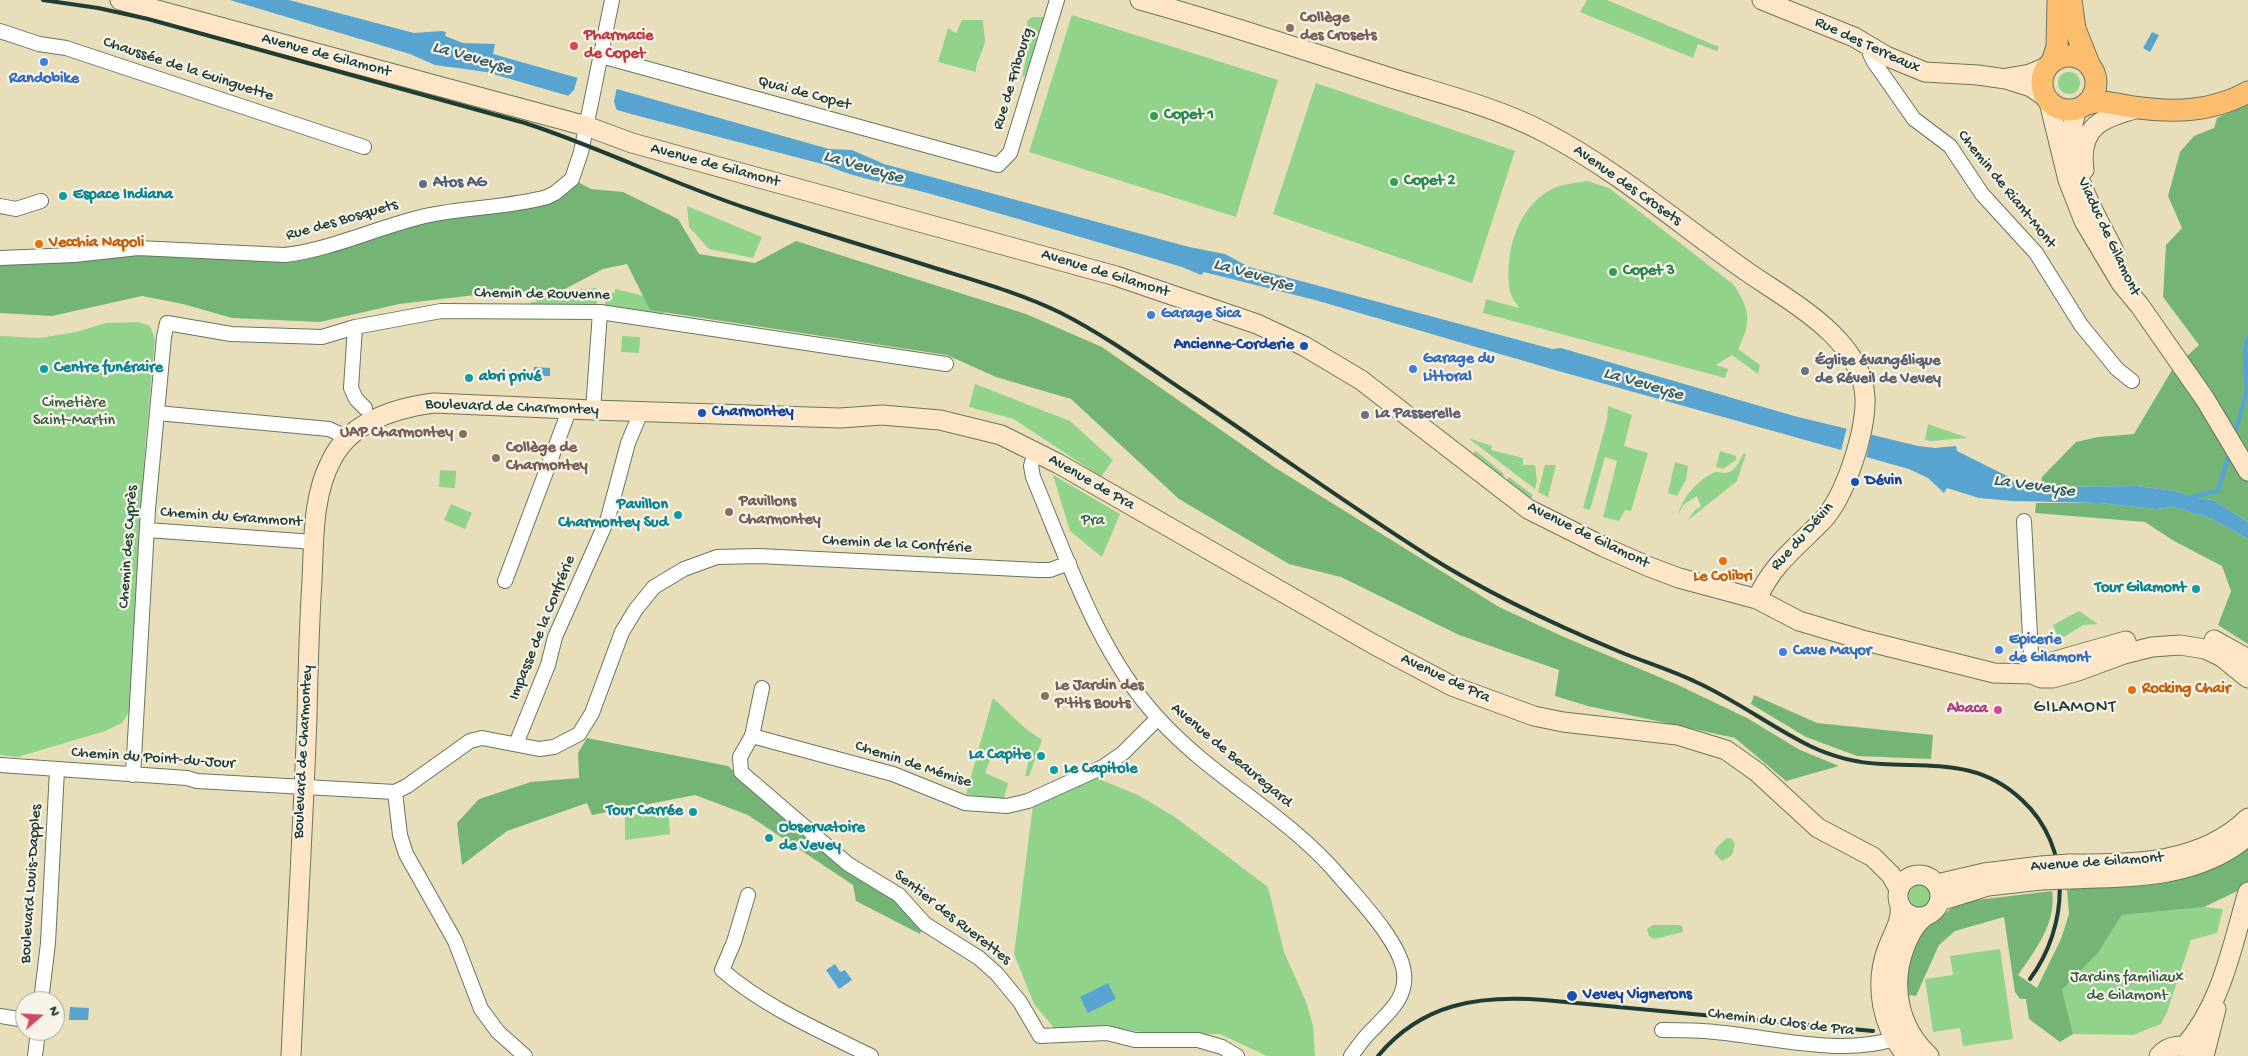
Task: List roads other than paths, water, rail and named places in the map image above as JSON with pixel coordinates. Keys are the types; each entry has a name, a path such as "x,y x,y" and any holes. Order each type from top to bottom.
{"main road":[{"path":"2058,0 2056,47 2042,81 2048,100 2065,110 2106,103 2188,111 2210,108 2248,92"},
{"path":"2072,0 2075,29 2091,68 2096,88 2082,107"},
{"path":"2050,64 2062,57 2078,58 2114,91 2143,108"}],"street":[{"name":"Avenue de Gilamont","path":"120,0 587,120 632,143 1116,276 1257,324 1304,346 1362,380 1528,508 1604,547 1647,566 1679,578 1757,598 1799,621 1866,641 1994,673 2032,674 2041,678 2053,678 2084,670 2124,654 2152,647 2180,645 2205,649 2222,657 2248,678"},
{"name":"Rue des Bosquets","path":"0,258 65,256 138,248 285,255 306,251 437,213 537,200 555,194 572,179 581,152 612,0"},
{"name":"Rue de Fribourg","path":"998,165 1010,153 1058,0"},
{"name":"Avenue des Crosets","path":"1140,0 1195,15 1485,106 1514,118 1569,146 1608,169 1720,253 1824,326 1846,350 1861,373 1865,400 1862,416"},
{"name":"Rue des Terreaux","path":"1762,0 1854,37 1886,56 1925,72 1956,73 2006,79 2031,87 2048,100"},
{"name":"Chaussée de la Guinguette","path":"0,31 39,44 66,48 364,147"},
{"name":"Chemin de Riant-Mont","path":"1871,48 1870,54 1874,62 1914,119 1950,146 1982,194 2036,253 2081,325 2117,369 2132,381"},
{"name":"Quai de Copet","path":"601,56 998,165"},
{"name":"Rue des Terreaux","path":"2006,79 2030,74 2050,64"},
{"name":"Viaduc de Gilamont","path":"2048,100 2068,180 2091,215"},
{"name":"Viaduc de Gilamont","path":"2082,107 2072,127 2072,149 2091,215 2121,283 2140,306 2205,399 2248,471"},
{"path":"2091,215 2083,161 2083,151 2088,136 2104,118 2143,108"},
{"path":"0,206 16,209 41,201"},
{"name":"Chemin de Rouvenne","path":"167,323 231,334 322,337 355,327 441,311 600,312 946,364"},
{"path":"593,410 600,312"},
{"name":"Chemin des Cyprès","path":"133,775 147,530 164,337 167,323"},
{"path":"355,327 351,388 356,399 365,408"},
{"name":"Boulevard de Charmontey","path":"291,1056 314,542 318,495 333,457 348,438 371,421 385,415 415,405 434,402 641,412 840,418 882,415 940,420 1001,435 1035,451"},
{"path":"505,581 570,408"},
{"name":"Impasse de la Confrérie","path":"516,744 548,665 556,637 608,518 628,443 641,412"},
{"path":"157,413 329,429 348,438"},
{"name":"Rue du Dévin","path":"1757,598 1776,565 1832,509 1849,472 1856,451 1862,416"},
{"name":"Avenue de Beauregard","path":"1035,451 1031,466 1033,477 1069,563 1107,642 1139,694 1158,718 1183,742 1291,829 1327,862 1371,914 1399,954 1404,973 1402,995 1392,1011 1370,1032 1351,1056"},
{"name":"Avenue de Pra","path":"1035,451 1373,644 1452,686 1534,716 1563,722 1677,735 1726,750 1757,772 1818,828 1868,853 1883,857 1914,875"},
{"path":"2024,521 2032,674"},
{"name":"Chemin du Grammont","path":"147,530 314,542"},
{"name":"Chemin de la Confrérie","path":"516,744 539,749 554,747 579,734 592,713 622,632 636,609 654,587 684,569 717,557 759,556 1038,570 1050,570 1069,563"},
{"path":"2032,674 2041,665 2164,633 2211,638 2229,646 2248,660"},
{"path":"752,736 762,688"},
{"name":"Chemin de Mémise","path":"752,736 893,774 965,803 1007,806 1028,801 1103,767 1123,753 1158,718"},
{"name":"Sentier des Ruerettes","path":"752,736 740,757 741,772 848,864 898,895 925,924 979,958 997,974 1020,1002 1040,1036 1108,1033 1135,1040 1198,1040 1222,1047 1236,1056"},
{"path":"303,787 395,792 407,786 470,741 482,738 516,744"},
{"name":"Chemin du Point-du-Jour","path":"0,765 187,778 197,781 303,787"},
{"name":"Boulevard Louis-Dapples","path":"42,991 48,943 57,770"},
{"path":"395,792 400,835 406,854 455,941 481,1009 498,1032 525,1056"},
{"name":"Avenue de Gilamont","path":"1938,892 1984,873 2068,872 2152,862 2199,850 2221,840 2236,830 2248,818"},
{"name":"Avenue de Gilamont","path":"2068,872 2128,876 2178,870 2223,853 2248,835"},
{"name":"Avenue de Pra","path":"1868,853 1886,870 1900,897"},
{"path":"1907,1056 1894,1039 1885,1014 1880,984 1883,962 1900,919 1900,897 1904,882 1914,875 1927,876 1938,892 1934,911 1924,917 1912,931 1903,951 1897,988 1900,1007 1908,1028 1917,1045 1929,1056"},
{"path":"2158,1056 2171,1048 2191,1051 2194,1036 2216,1000 2248,892"},
{"path":"748,895 734,942 722,970 746,990 781,1011 871,1056"},
{"path":"1900,897 1908,914 1924,917"},
{"path":"2204,1056 2216,1013 2216,1000"},
{"path":"0,1016 15,1018"},
{"name":"Chemin du Clos de Pra","path":"1662,1030 1716,1032 1769,1042 1846,1052 1868,1050 1894,1039"},
{"path":"35,1056 37,1041"}],"water":[{"name":"La Veveyse","path":"230,0 289,0 414,33 442,31 446,32 445,36 463,43 495,44 493,54 829,149 852,150 884,164 1189,247 1225,254 1249,267 1552,349 1561,348 1794,416 1918,446 1935,448 1956,446 1957,451 2009,477 2015,482 2040,487 2137,486 2175,491 2197,498 2213,500 2248,522 2248,539 2212,519 2174,507 2156,509 2098,503 2013,501 1979,498 1947,488 1944,493 1928,478 1909,469 1555,370 1315,300 1204,272 1201,275 1182,267 1120,248 931,194 864,178 826,165 631,114 486,72 435,65 410,54"},
{"path":"2152,32 2159,35 2150,52 2143,48"},
{"path":"534,367 550,368 550,376 533,376"},
{"path":"835,964 840,972 845,970 852,980 839,989 826,970"},
{"path":"1108,983 1116,999 1088,1013 1080,997"},
{"path":"70,1007 89,1008 88,1020 69,1020"}],"waterway":[{"path":"2234,437 2247,390 2245,348 2248,338"},
{"path":"2187,498 2218,491 2230,452"}],"railway":[{"path":"43,0 98,8 148,19 525,123 723,200 1001,289 1061,313 1096,332 1427,555 1521,607 1594,641 1696,682 1796,739 1827,753 1863,762 1956,768 1990,778 2006,787 2022,800 2039,819 2050,840 2057,863 2060,887 2058,911 2052,935 2043,958 2030,979"},
{"path":"1378,1056 1395,1038 1413,1024 1433,1014 1453,1006 1497,999 1544,1000 1873,1031"}],"place":[{"name":"Collège des Crosets","path":"1290,28"},
{"name":"Pharmacie de Copet","path":"574,46"},
{"name":"Randobike","path":"44,62"},
{"name":"Copet 1","path":"1154,116"},
{"name":"Copet 2","path":"1394,182"},
{"name":"Atos AG","path":"423,184"},
{"name":"Espace Indiana","path":"63,196"},
{"name":"Vecchia Napoli","path":"39,244"},
{"name":"Copet 3","path":"1613,272"},
{"name":"Garage Sica","path":"1151,315"},
{"name":"Ancienne-Corderie","path":"1304,346"},
{"name":"Centre funéraire","path":"44,369"},
{"name":"Garage du Littoral","path":"1413,369"},
{"name":"Église évangélique de Réveil de Vevey","path":"1805,371"},
{"name":"abri privé","path":"469,378"},
{"name":"Charmontey","path":"702,413"},
{"name":"La Passerelle","path":"1365,415"},
{"name":"UAP Charmontey","path":"463,434"},
{"name":"Collège de Charmontey","path":"496,458"},
{"name":"Dévin","path":"1855,482"},
{"name":"Pavillons Charmontey","path":"729,512"},
{"name":"Pavillon Charmontey Sud","path":"678,515"},
{"name":"Le Colibri","path":"1723,561"},
{"name":"Tour Gilamont","path":"2196,589"},
{"name":"Epicerie de Gilamont","path":"1999,650"},
{"name":"Cave Mayor","path":"1783,652"},
{"name":"Rocking Chair","path":"2132,690"},
{"name":"Le Jardin des P'tits Bouts","path":"1045,696"},
{"name":"Abaca","path":"1998,710"},
{"name":"La Capite","path":"1041,756"},
{"name":"Le Capitole","path":"1054,770"},
{"name":"Tour Carrée","path":"693,812"},
{"name":"Observatoire de Vevey","path":"769,838"},
{"name":"Vevey Vignerons","path":"1572,996"}],"district":[{"name":"GILAMONT","path":"2075,708"}],"park label":[{"name":"Cimetière Saint-Martin","path":"74,413"},
{"name":"Pra","path":"1093,522"},
{"name":"Jardins familiaux de Gilamont","path":"2127,988"}]}
